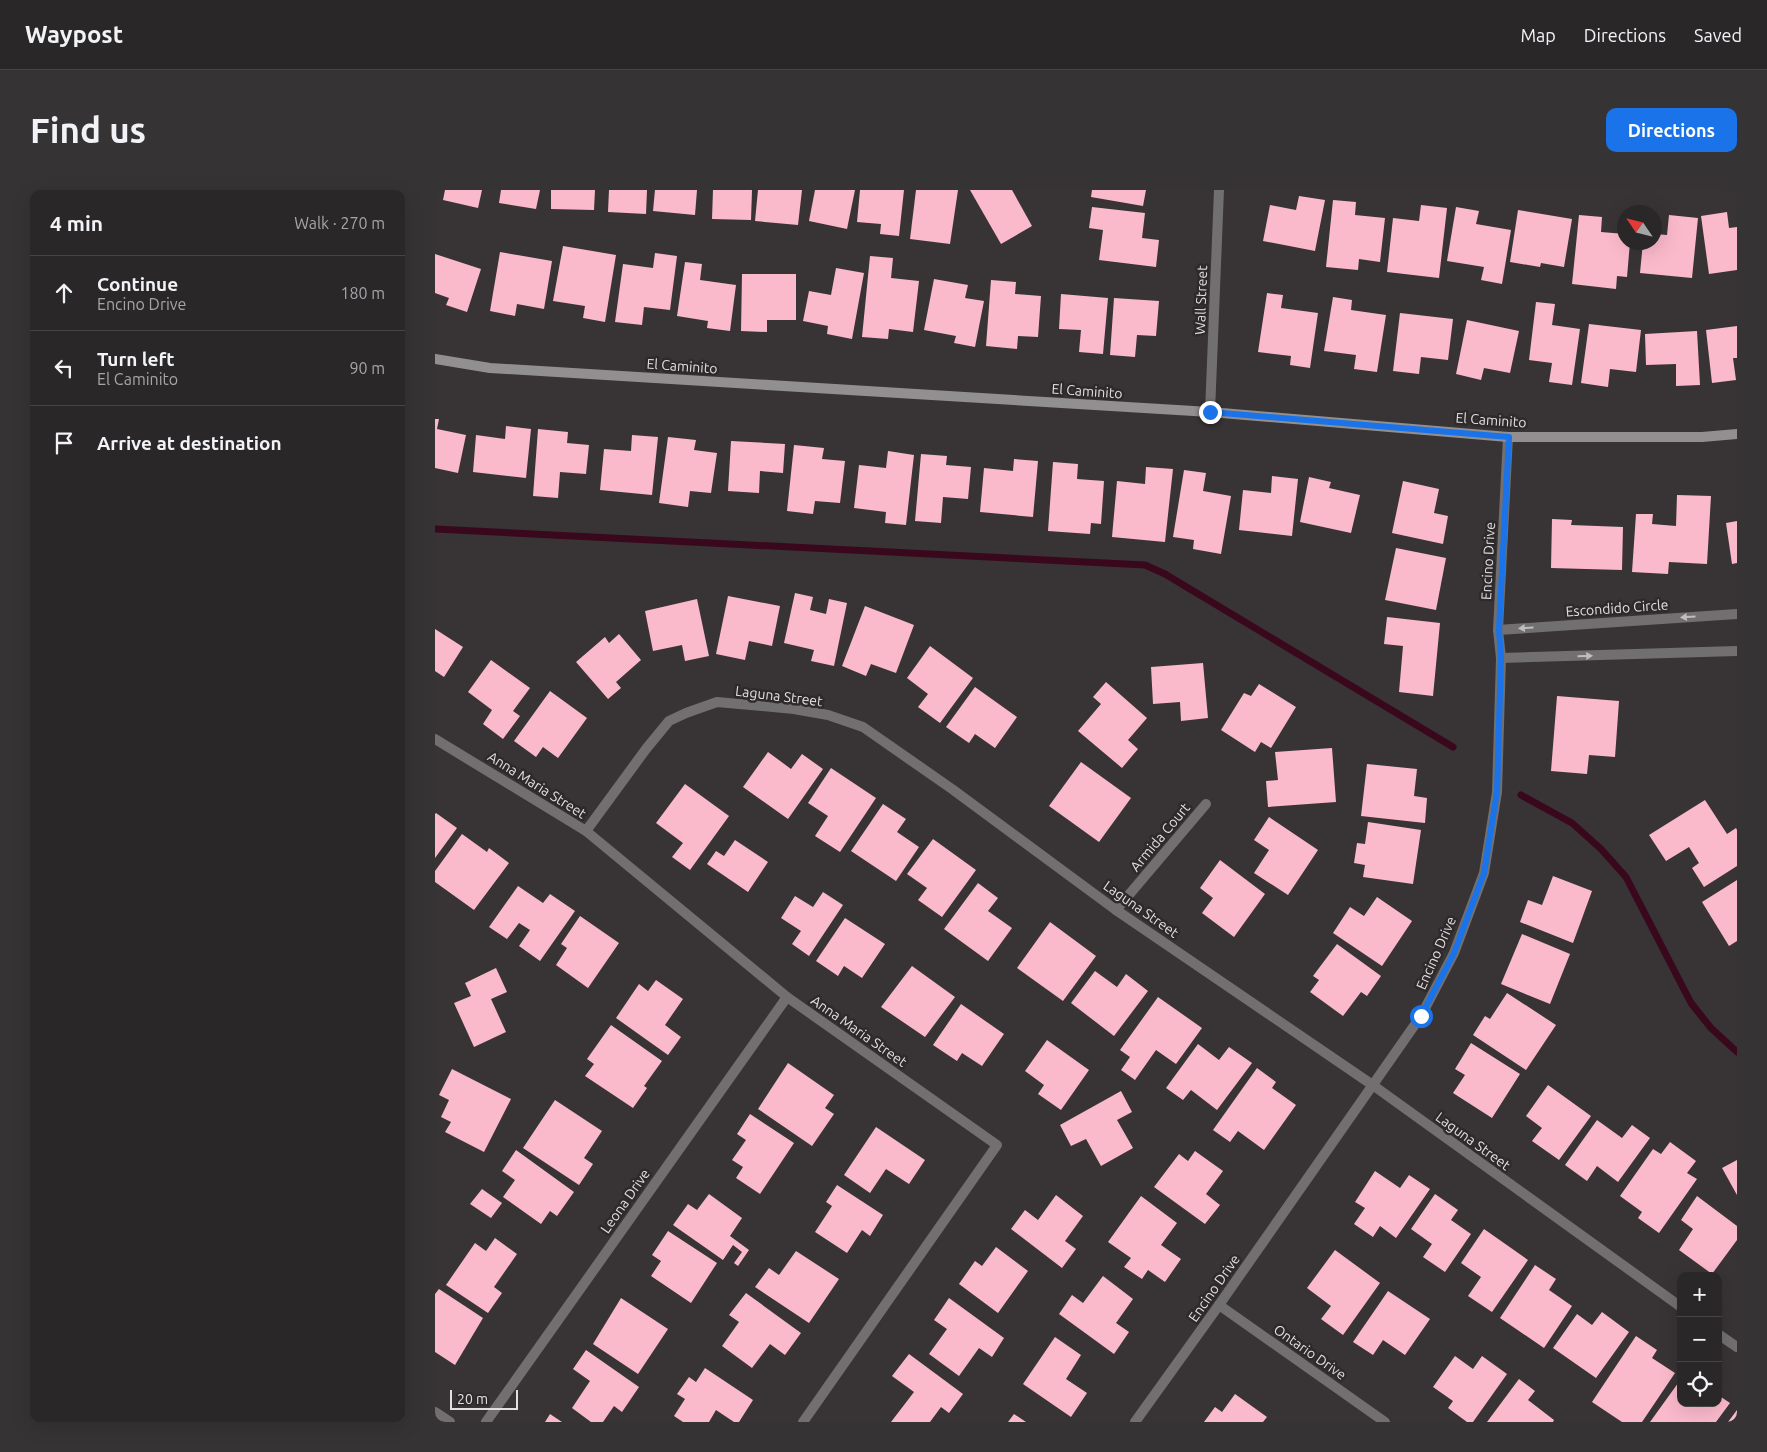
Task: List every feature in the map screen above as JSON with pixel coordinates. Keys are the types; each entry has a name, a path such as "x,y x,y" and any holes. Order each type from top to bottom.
{"street":[{"name":"Wall Street","path":"1210,412 1219,190"},
{"name":"El Caminito","path":"435,359 490,368 1210,412 1509,437 1702,437 1737,434"},
{"name":"Encino Drive","path":"1135,1422 1374,1086 1425,1008 1454,953 1484,873 1497,792 1501,658 1499,630 1509,437"},
{"name":"Escondido Circle","path":"1499,630 1737,614"},
{"path":"1501,658 1737,651"},
{"name":"Laguna Street","path":"586,831 669,721 686,713 717,702 794,709 827,715 863,727 952,789 1116,910 1374,1086 1677,1304"},
{"name":"Anna Maria Street","path":"435,739 586,831 787,997 997,1145 803,1422"},
{"name":"Armida Court","path":"1116,910 1206,804"},
{"name":"Leona Drive","path":"486,1422 787,997"},
{"name":"Ontario Drive","path":"1219,1305 1385,1422"},
{"path":"1722,1337 1737,1347"},
{"path":"435,1412 450,1422"}],"building":[{"path":"445,190 482,190 478,208 443,200"},
{"path":"501,190 540,190 536,209 499,203"},
{"path":"551,190 595,190 594,210 551,209"},
{"path":"609,190 647,190 646,214 608,212"},
{"path":"655,190 697,190 695,215 653,211"},
{"path":"713,190 752,190 751,220 712,219"},
{"path":"758,190 802,190 798,225 755,221"},
{"path":"815,190 855,190 847,229 809,221"},
{"path":"860,190 904,190 899,236 880,234 881,224 857,222"},
{"path":"916,190 958,190 950,244 910,239"},
{"path":"970,190 1012,190 1032,226 1001,244"},
{"path":"1092,190 1146,190 1143,206 1091,197"},
{"path":"1299,196 1325,200 1315,251 1263,241 1270,205 1296,210"},
{"path":"1333,200 1356,202 1355,215 1385,218 1380,262 1359,259 1358,270 1326,267"},
{"path":"1421,205 1447,208 1439,278 1387,272 1393,218 1419,221"},
{"path":"1092,207 1145,213 1142,238 1159,240 1156,267 1099,260 1103,230 1089,228"},
{"path":"1456,207 1479,211 1476,224 1511,230 1502,284 1481,280 1484,267 1447,261"},
{"path":"1518,210 1572,219 1564,267 1541,263 1540,267 1510,262"},
{"path":"1727,212 1729,228 1737,227 1737,270 1709,274 1701,216"},
{"path":"1579,215 1602,217 1601,232 1617,233 1617,250 1629,250 1627,277 1617,276 1616,289 1572,284"},
{"path":"1669,215 1698,218 1692,278 1640,273 1642,250 1662,250 1662,235 1667,235"},
{"path":"563,246 616,255 605,322 583,318 585,306 553,301"},
{"path":"500,252 552,261 544,309 517,304 515,316 490,311"},
{"path":"655,253 677,256 670,310 644,307 642,325 615,322 623,264 653,268"},
{"path":"435,254 481,269 467,312 446,305 449,298 435,293"},
{"path":"870,256 893,258 891,278 919,281 913,332 889,329 888,339 862,337"},
{"path":"685,262 702,264 700,280 736,285 730,331 707,328 708,321 677,316"},
{"path":"836,268 864,273 852,339 827,334 828,326 803,321 809,291 831,295"},
{"path":"742,274 796,274 796,320 767,320 767,332 741,331"},
{"path":"934,279 968,285 965,298 984,301 975,347 954,343 956,336 924,330"},
{"path":"991,280 1016,282 1015,294 1041,296 1038,337 1018,336 1017,349 986,346"},
{"path":"1267,293 1283,295 1281,308 1318,313 1310,368 1290,365 1291,356 1258,352"},
{"path":"1061,294 1108,298 1103,354 1079,352 1081,330 1059,329"},
{"path":"1333,297 1352,300 1351,310 1386,315 1377,372 1354,369 1356,355 1324,351"},
{"path":"1114,298 1159,301 1156,336 1137,335 1135,357 1110,355"},
{"path":"1536,302 1555,304 1552,325 1580,329 1572,385 1549,382 1552,363 1529,360"},
{"path":"1400,313 1453,319 1448,360 1421,357 1419,374 1393,371"},
{"path":"1467,320 1519,331 1510,373 1484,368 1481,380 1456,374"},
{"path":"1589,324 1641,330 1636,372 1610,369 1608,387 1581,383"},
{"path":"1737,326 1737,358 1733,358 1736,380 1712,383 1706,330"},
{"path":"1697,331 1700,385 1676,386 1676,364 1646,365 1645,334"},
{"path":"435,419 439,419 437,429 466,435 458,473 435,468"},
{"path":"506,426 531,429 526,478 473,472 476,435 505,439"},
{"path":"538,429 568,432 567,443 589,445 586,474 560,472 558,498 533,496"},
{"path":"632,435 658,437 652,495 600,490 604,449 631,451"},
{"path":"668,437 696,440 694,450 717,453 711,493 690,491 688,507 659,503"},
{"path":"731,441 785,444 783,473 760,471 759,493 728,491"},
{"path":"794,445 824,448 822,459 845,461 840,503 815,501 813,514 787,511"},
{"path":"888,451 914,455 906,525 885,523 886,512 854,508 859,465 886,468"},
{"path":"921,454 947,456 946,465 971,467 968,499 943,497 941,523 915,521"},
{"path":"1014,459 1038,461 1033,517 980,512 984,468 1013,471"},
{"path":"1053,462 1078,464 1077,479 1104,481 1101,524 1091,523 1090,534 1048,531"},
{"path":"1146,467 1173,469 1165,542 1112,537 1117,481 1145,484"},
{"path":"1184,470 1206,473 1203,491 1231,496 1221,554 1193,549 1194,540 1173,537"},
{"path":"1272,476 1298,479 1292,536 1239,530 1243,490 1271,493"},
{"path":"1309,477 1331,482 1329,488 1360,495 1351,533 1300,522"},
{"path":"1403,481 1439,489 1434,513 1448,516 1443,544 1392,533"},
{"path":"1677,495 1711,496 1707,564 1669,562 1668,574 1632,572 1636,514 1653,514 1652,524 1676,526"},
{"path":"1552,519 1572,520 1571,525 1623,527 1622,570 1551,568"},
{"path":"1737,521 1737,563 1732,564 1726,523"},
{"path":"1396,548 1446,558 1436,610 1385,600"},
{"path":"795,593 813,597 810,610 826,614 829,599 847,603 834,666 811,661 814,650 784,643"},
{"path":"728,596 780,606 772,646 749,641 745,660 716,654"},
{"path":"697,599 709,656 685,661 682,645 653,651 645,611"},
{"path":"865,606 914,625 896,673 871,664 866,676 842,666"},
{"path":"1387,617 1440,623 1433,696 1399,692 1403,646 1384,644"},
{"path":"435,629 463,647 444,677 435,671"},
{"path":"619,634 641,660 616,682 621,688 608,699 576,662 605,637 609,643"},
{"path":"930,646 973,678 940,723 918,707 928,694 907,678"},
{"path":"491,660 530,688 513,711 520,716 503,739 483,724 492,710 468,692"},
{"path":"1203,663 1208,718 1181,721 1180,702 1153,704 1151,667"},
{"path":"1106,682 1147,718 1128,740 1138,749 1122,768 1078,731 1101,704 1093,697"},
{"path":"1259,684 1296,707 1271,748 1261,742 1255,752 1221,730 1244,693 1251,696"},
{"path":"975,687 1017,717 995,748 975,734 969,743 946,727"},
{"path":"550,691 587,718 558,758 543,747 536,757 514,741"},
{"path":"1557,696 1619,701 1615,757 1589,755 1587,774 1551,771"},
{"path":"1332,748 1336,802 1268,807 1266,781 1278,780 1275,752"},
{"path":"768,752 791,769 802,754 823,769 788,819 743,787"},
{"path":"1081,762 1131,798 1099,842 1049,806"},
{"path":"1367,764 1417,769 1414,796 1427,798 1425,823 1361,816"},
{"path":"831,768 876,798 840,852 815,836 828,816 808,803"},
{"path":"685,784 729,816 690,870 672,857 683,843 656,823"},
{"path":"1705,800 1727,834 1736,828 1737,830 1737,866 1704,887 1692,868 1699,863 1689,847 1666,861 1649,835"},
{"path":"883,804 906,819 897,832 919,847 896,881 851,851"},
{"path":"435,814 457,828 435,858"},
{"path":"1269,817 1318,850 1288,895 1254,873 1269,850 1254,840"},
{"path":"1368,822 1421,830 1413,884 1363,877 1365,865 1354,863 1357,843 1365,844"},
{"path":"462,834 487,852 489,848 509,863 474,910 435,882 435,871"},
{"path":"933,839 976,870 942,917 918,900 927,888 907,874"},
{"path":"735,840 768,862 748,892 707,864 716,851 724,856"},
{"path":"1220,860 1265,894 1234,937 1202,913 1213,898 1200,888"},
{"path":"1553,876 1592,891 1573,943 1520,922 1528,900 1542,905"},
{"path":"1737,880 1737,941 1729,946 1702,902"},
{"path":"978,883 998,898 988,911 1012,928 988,961 944,929"},
{"path":"518,886 543,903 550,894 575,911 540,961 519,946 530,930 519,923 507,939 489,927"},
{"path":"823,892 843,905 809,956 792,944 801,931 781,918 795,896 813,907"},
{"path":"1377,897 1412,921 1382,966 1333,933 1350,907 1364,916"},
{"path":"580,916 619,943 588,988 556,965 567,948 561,944"},
{"path":"845,918 885,944 862,978 844,966 838,976 816,961"},
{"path":"1050,922 1096,956 1063,1001 1017,968"},
{"path":"1522,934 1570,954 1550,1004 1501,984"},
{"path":"1337,944 1381,976 1367,996 1361,992 1343,1016 1310,992 1319,980 1313,976"},
{"path":"912,966 955,997 925,1037 881,1007"},
{"path":"496,968 507,992 491,999 506,1032 474,1047 454,1003 471,996 465,983"},
{"path":"1095,971 1117,987 1126,974 1148,991 1114,1036 1071,1003"},
{"path":"656,980 683,999 665,1025 681,1037 668,1055 616,1018 639,984 648,991"},
{"path":"1507,993 1556,1025 1526,1070 1473,1035 1485,1016 1490,1019"},
{"path":"1158,997 1202,1028 1176,1064 1156,1050 1135,1080 1121,1070 1130,1057 1120,1050"},
{"path":"961,1004 1004,1034 982,1066 962,1053 957,1061 933,1045"},
{"path":"611,1025 662,1061 644,1086 647,1088 633,1108 585,1076 594,1064 587,1059"},
{"path":"1047,1040 1089,1070 1061,1110 1038,1094 1044,1085 1025,1071"},
{"path":"1471,1043 1520,1074 1492,1118 1453,1093 1465,1075 1455,1069"},
{"path":"1198,1044 1219,1060 1229,1047 1252,1063 1217,1110 1191,1090 1183,1100 1166,1088"},
{"path":"788,1063 834,1095 825,1108 834,1114 812,1146 758,1109"},
{"path":"1257,1068 1276,1082 1272,1088 1296,1105 1264,1150 1238,1131 1230,1142 1213,1130"},
{"path":"452,1069 511,1099 484,1152 445,1132 451,1122 441,1117 449,1100 439,1095"},
{"path":"1548,1085 1591,1116 1559,1160 1532,1141 1542,1128 1526,1116"},
{"path":"1121,1091 1132,1112 1117,1120 1133,1148 1101,1166 1086,1139 1071,1146 1060,1125"},
{"path":"555,1100 602,1131 584,1158 593,1164 579,1185 523,1148"},
{"path":"750,1114 794,1143 760,1194 736,1178 743,1167 732,1160 746,1140 737,1134"},
{"path":"1597,1120 1622,1138 1632,1125 1650,1138 1618,1182 1597,1166 1587,1181 1565,1165"},
{"path":"876,1127 925,1160 909,1184 886,1169 870,1193 844,1175"},
{"path":"1670,1142 1696,1161 1687,1173 1697,1179 1659,1233 1638,1218 1642,1212 1620,1196 1653,1149 1661,1154"},
{"path":"516,1150 574,1192 557,1216 550,1211 541,1224 503,1197 515,1180 502,1171"},
{"path":"1195,1151 1223,1171 1206,1194 1220,1205 1205,1224 1154,1187 1179,1154 1188,1161"},
{"path":"1737,1160 1737,1195 1722,1168"},
{"path":"1375,1171 1400,1188 1409,1175 1430,1189 1396,1238 1380,1226 1373,1237 1354,1224 1365,1208 1355,1202"},
{"path":"837,1185 883,1215 870,1236 862,1230 847,1253 815,1232 832,1206 826,1202"},
{"path":"482,1189 502,1203 491,1218 470,1204"},
{"path":"709,1194 742,1218 730,1236 749,1250 738,1266 734,1263 742,1252 733,1245 723,1260 673,1225 688,1204 697,1210"},
{"path":"1435,1194 1458,1210 1451,1220 1471,1234 1445,1272 1423,1257 1432,1244 1411,1229"},
{"path":"1056,1195 1083,1216 1065,1241 1076,1249 1062,1268 1011,1229 1025,1210 1038,1220"},
{"path":"1141,1196 1177,1223 1161,1245 1181,1259 1165,1282 1148,1270 1142,1279 1124,1267 1131,1258 1108,1242"},
{"path":"1697,1196 1737,1226 1737,1240 1713,1272 1709,1272 1679,1250 1693,1229 1681,1220"},
{"path":"1484,1229 1528,1260 1492,1312 1468,1296 1481,1277 1461,1263"},
{"path":"668,1231 717,1263 691,1303 651,1276 661,1261 652,1255"},
{"path":"495,1238 517,1254 494,1287 502,1293 488,1313 446,1285 475,1243 486,1251"},
{"path":"996,1247 1028,1271 998,1313 959,1284 975,1261 982,1266"},
{"path":"1335,1250 1380,1283 1343,1335 1321,1319 1331,1306 1307,1288"},
{"path":"796,1251 839,1279 809,1323 755,1287 769,1268 779,1275"},
{"path":"1535,1265 1556,1279 1549,1290 1572,1306 1544,1348 1500,1318"},
{"path":"1103,1276 1133,1299 1116,1323 1129,1332 1114,1354 1059,1314 1072,1295 1083,1303"},
{"path":"439,1289 483,1318 455,1365 435,1352 435,1294"},
{"path":"1388,1291 1430,1319 1405,1355 1383,1340 1373,1355 1353,1342"},
{"path":"746,1293 801,1333 785,1355 770,1344 752,1368 722,1346 739,1322 729,1315"},
{"path":"621,1298 668,1329 638,1374 593,1344"},
{"path":"949,1298 1004,1338 992,1357 979,1348 959,1376 929,1354 947,1329 934,1320"},
{"path":"1602,1312 1629,1332 1596,1378 1553,1348 1577,1314 1592,1325"},
{"path":"1636,1336 1657,1350 1652,1358 1675,1373 1642,1422 1622,1422 1592,1402"},
{"path":"1055,1337 1081,1355 1066,1379 1087,1393 1071,1417 1023,1384"},
{"path":"586,1350 639,1387 622,1412 614,1406 603,1422 591,1422 572,1408 590,1381 573,1369"},
{"path":"909,1354 963,1394 949,1413 941,1407 930,1422 891,1422 914,1392 892,1376"},
{"path":"1455,1356 1473,1369 1482,1356 1507,1374 1473,1422 1467,1422 1448,1408 1453,1401 1433,1387"},
{"path":"705,1368 753,1400 739,1422 734,1422 716,1410 709,1422 683,1422 674,1416 685,1399 677,1394 689,1377 696,1382"},
{"path":"1519,1379 1535,1391 1528,1400 1554,1420 1553,1422 1487,1422"},
{"path":"1677,1385 1677,1407 1722,1407 1722,1398 1730,1403 1716,1422 1650,1422"},
{"path":"1235,1394 1267,1417 1263,1422 1204,1422 1215,1407 1222,1412"},
{"path":"1737,1410 1737,1422 1728,1422"},
{"path":"550,1414 562,1422 545,1422"},
{"path":"1014,1414 1026,1422 1008,1422"}],"waterway":[{"path":"435,529 1145,565 1165,574 1453,747"},
{"path":"1521,795 1572,823 1601,849 1626,877 1691,1003 1711,1028 1737,1052"}],"route":[{"path":"1210,412 1509,437 1499,630 1501,658 1497,792 1484,873 1454,953 1421,1016"}]}
